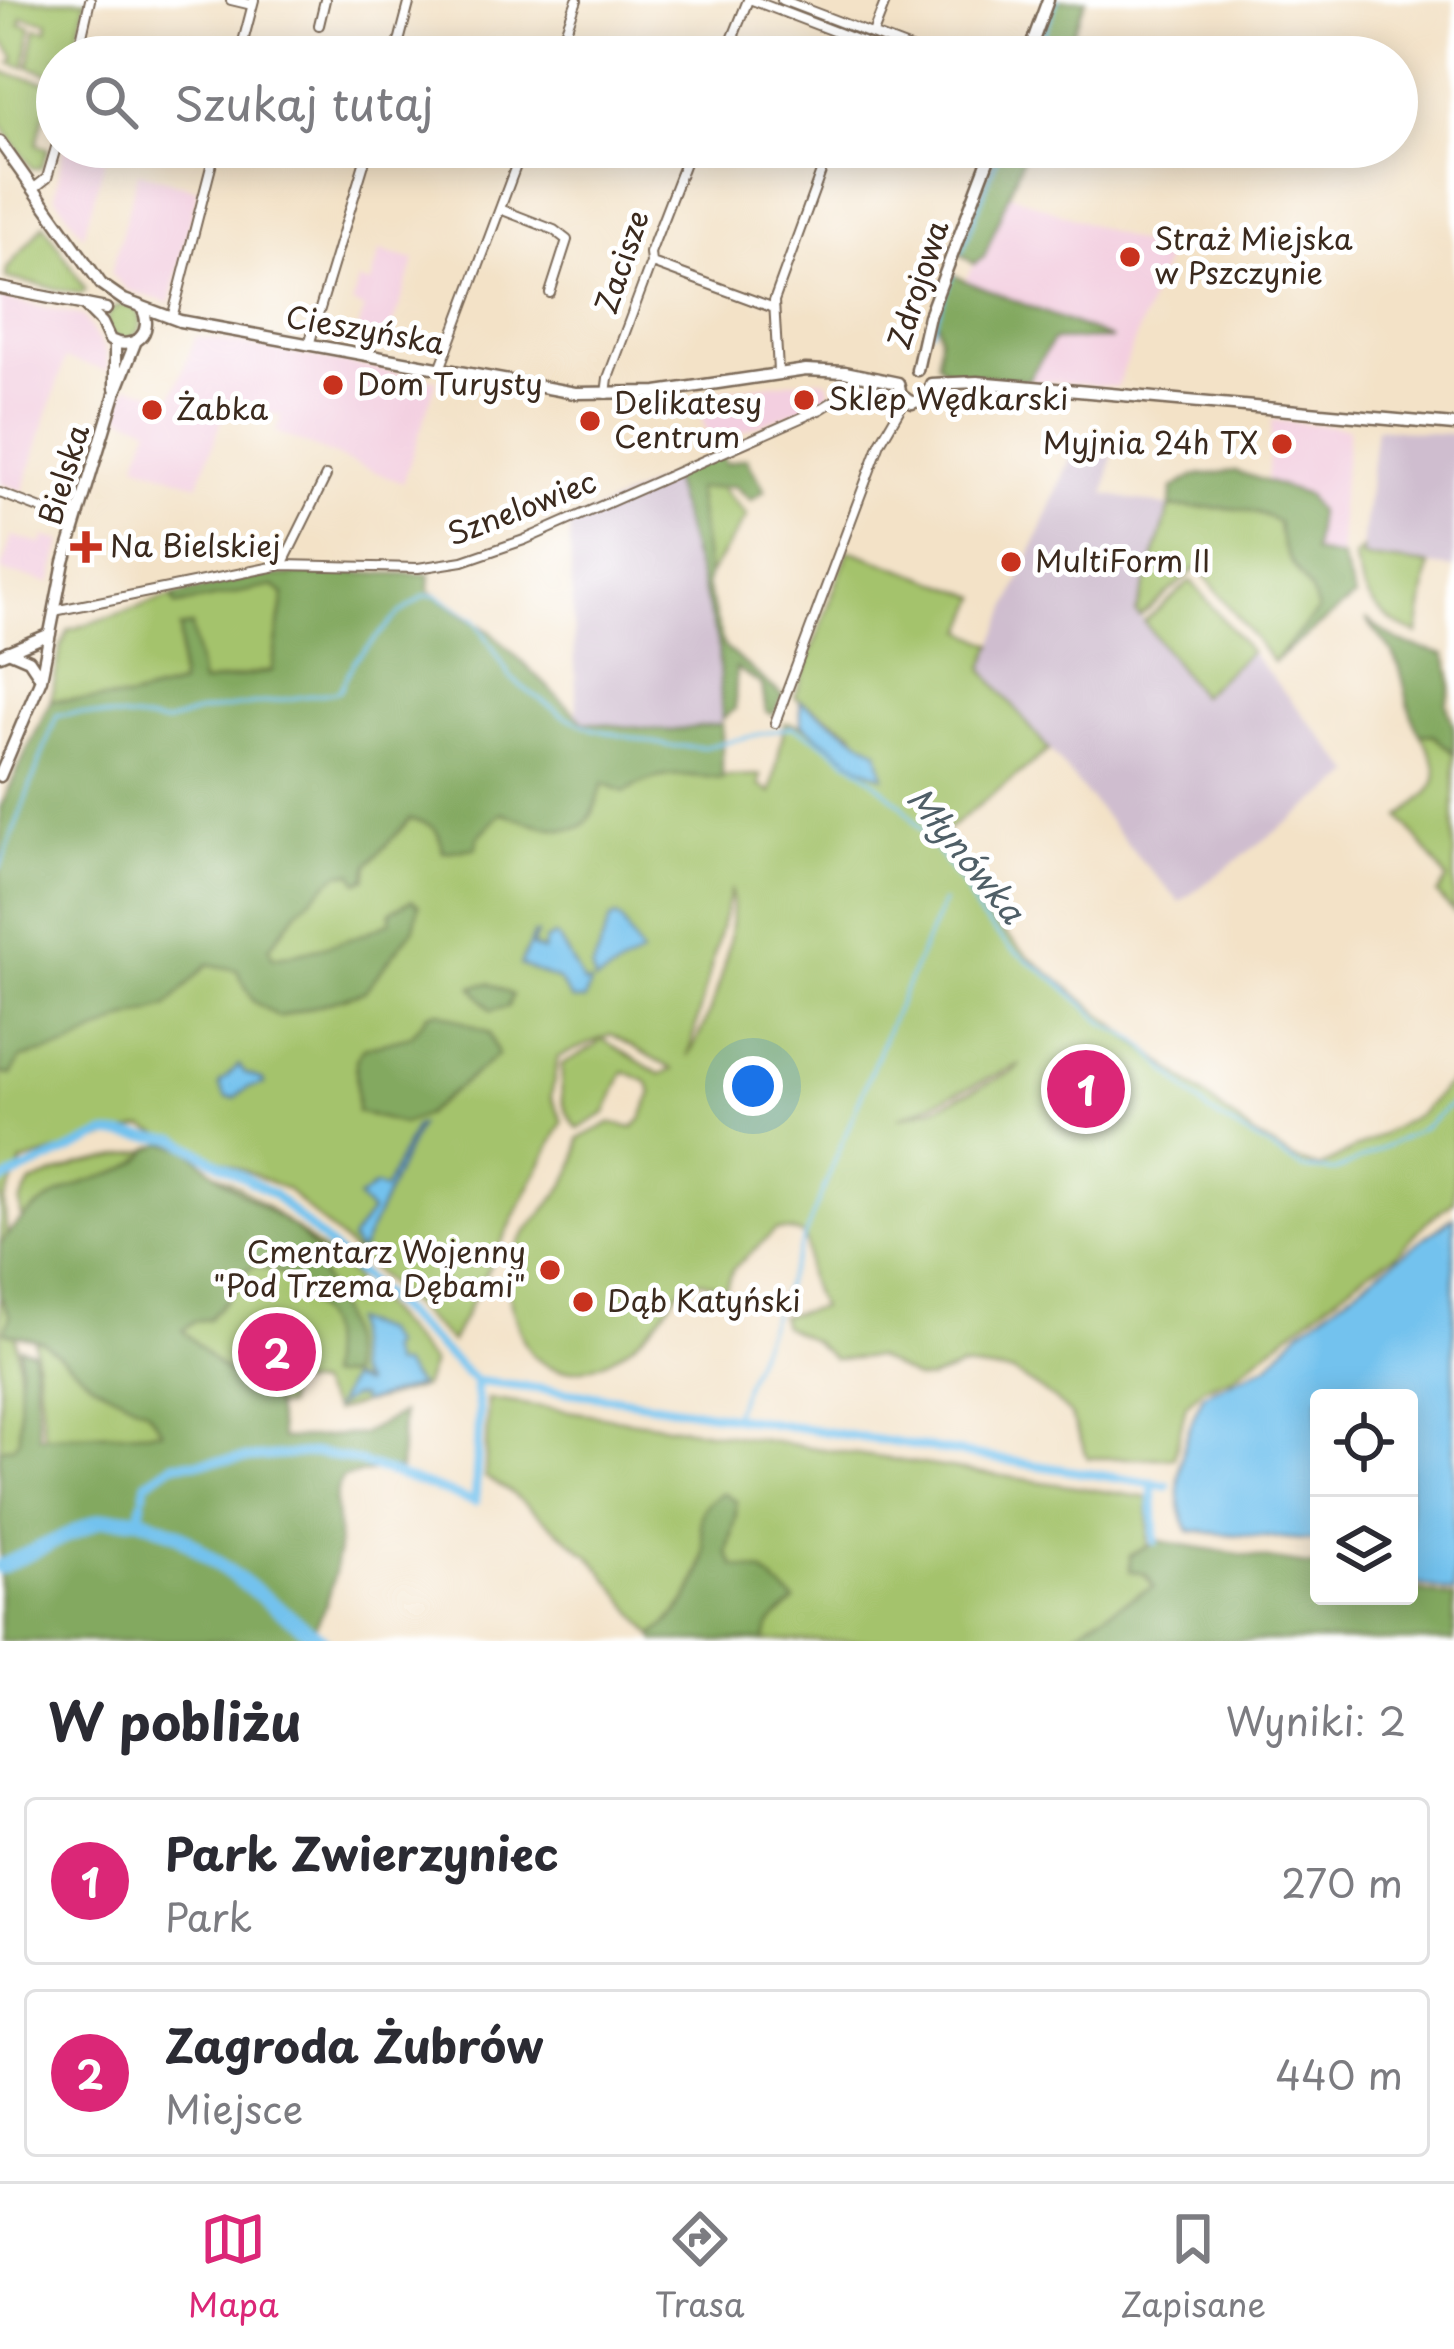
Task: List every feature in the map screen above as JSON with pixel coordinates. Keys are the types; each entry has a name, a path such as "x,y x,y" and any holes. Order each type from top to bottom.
{"main road":[{"path":"1035,36 1048,0"},
{"path":"0,142 101,284 140,306 147,318 145,332 135,343 115,343 85,306"},
{"name":"Zdrojowa","path":"917,370 929,316 985,168"},
{"path":"101,284 107,308 101,323"},
{"path":"0,288 85,306 107,308 124,300"},
{"name":"Cieszyńska","path":"140,306 176,320 561,391 671,391 778,371 831,370 898,382"},
{"name":"Cieszyńska","path":"145,332 176,320"},
{"name":"Bielska","path":"115,343 115,394"},
{"name":"Bielska","path":"0,776 41,679 75,522 135,343"},
{"path":"917,370 927,375 929,394 921,401 905,400 898,382 905,372 917,370"},
{"path":"931,384 981,383 1454,425"},
{"path":"4,653 50,634"},
{"path":"4,653 29,660 41,679"}],"street":[{"path":"82,36 90,0"},
{"path":"231,0 253,3 244,36"},
{"path":"319,25 325,0"},
{"path":"400,36 410,0"},
{"path":"564,36 578,0"},
{"path":"734,36 750,0 859,36"},
{"path":"782,0 862,36"},
{"path":"872,36 886,0"},
{"path":"33,189 49,168"},
{"path":"176,320 211,168"},
{"path":"309,345 363,168"},
{"path":"440,369 515,168"},
{"name":"Zacisze","path":"606,394 651,262 650,253 683,168"},
{"path":"778,371 774,308 786,260 822,168"},
{"path":"500,209 560,232 567,240 550,293"},
{"path":"651,262 774,308"},
{"path":"831,370 841,390"},
{"name":"Sznelowiec","path":"54,611 282,566 418,568 463,561 524,540 820,409 859,374"},
{"path":"775,723 881,440 905,400"},
{"path":"282,566 326,476"},
{"path":"0,493 75,522"}],"shaded area":[{"path":"60,168 103,168 83,235 55,196"},
{"path":"138,172 198,189 170,303 127,290 111,274"},
{"path":"1008,193 1168,254 1117,387 1028,380 1053,340 1109,338 965,281 984,257"},
{"path":"380,251 415,260 386,347 355,342 364,309 352,304 358,281 371,284"},
{"path":"0,298 83,316 105,351 108,371 65,359 23,491 0,483"},
{"path":"196,336 437,380 403,483 276,432 281,416 228,404 198,485 136,463 150,427 117,414 128,385 172,398"},
{"path":"827,380 826,399 711,444 693,394"},
{"path":"1272,420 1349,428 1340,506 1341,557 1313,553 1267,481"},
{"path":"1376,428 1454,435 1454,568 1361,557"},
{"name":"MultiForm II","path":"1074,450 1113,453 1105,494 1170,507 1136,612 1200,696 1250,652 1354,774 1180,902 983,669"},
{"path":"670,475 718,644 722,724 670,731 584,722 577,714 569,524"},
{"path":"12,536 42,544 45,537 62,541 51,583 1,571"}],"green space":[{"path":"0,0 86,0 78,36 36,36 36,69 29,67 36,28 47,30 48,22 22,17 20,24 31,26 25,67 10,63 15,58 0,37"},
{"path":"1054,0 1086,0 1071,36 1040,36"},
{"path":"0,72 36,80 36,168 32,168 0,123"},
{"path":"990,168 1019,168 984,257 974,264 959,253"},
{"path":"44,224 86,290 81,294 6,278 7,269"},
{"path":"952,274 1112,339 1053,340 1028,380 949,374 938,362 936,315"},
{"path":"124,305 136,310 141,322 136,334 124,339 112,334 107,322 112,310"},
{"path":"722,454 725,464 746,458 765,490 751,500 734,486 696,489 706,585 724,647 783,696 773,715 766,711 762,685 736,668 735,709 722,719 718,644 670,475"},
{"path":"1235,471 1307,495 1318,512 1313,552 1341,557 1355,597 1273,662 1318,611 1284,549 1278,522 1240,509 1170,507 1173,488 1194,476"},
{"path":"720,487 747,516 708,576 696,488"},
{"path":"1170,507 1240,509 1278,522 1284,547 1318,611 1273,662 1198,567 1140,617 1136,613"},
{"path":"849,550 979,597 965,631 993,645 983,669 1049,750 936,839 988,918 1029,957 1255,1136 1319,1168 1421,1113 1454,1077 1454,1201 1426,1222 1397,1254 1364,1274 1233,1377 1204,1387 1186,1405 1174,1458 1088,1458 1071,1416 1014,1373 962,1367 916,1379 875,1357 834,1359 813,1341 783,1326 780,1316 820,1308 809,1278 805,1238 796,1232 776,1230 733,1269 725,1289 701,1281 685,1285 660,1317 619,1353 585,1368 551,1367 525,1343 508,1287 510,1263 520,1242 564,1186 575,1165 579,1139 610,1123 633,1128 652,1092 647,1082 624,1071 606,1113 578,1129 562,1099 562,1064 596,1046 600,1039 558,1057 551,1097 563,1121 451,1342 286,1189 144,1127 22,1162 4,1202 27,1463 0,1466 0,1063 72,1045 392,819 657,771 702,777 761,775 759,785 771,793 785,723 811,730 883,776 854,732 795,697","holes":["731,889 731,930 722,974 688,1056","611,1034 673,1070 660,1074 602,1039","1021,1064 938,1106 899,1118"]},
{"path":"1362,550 1362,557 1429,565 1418,634 1392,622 1374,606 1354,557"},
{"path":"430,574 429,591 492,633 584,722 670,731 722,724 722,779 660,777 625,792 603,783 593,813 580,827 553,828 502,812 478,837 476,848 443,852 434,828 410,819 368,865 366,878 358,882 353,873 339,873 299,909 269,948 273,958 348,939 390,922 391,911 412,900 419,905 414,928 364,992 279,1017 253,1001 237,970 208,964 166,1007 122,1020 68,1047 21,1058 11,1075 0,1073 0,808 51,700 127,699 180,685 180,628 192,626 201,684 272,671 284,594 274,586 176,605 172,596 247,578"},
{"path":"1191,581 1250,652 1200,696 1144,622"},
{"path":"273,585 284,594 272,670 201,684 191,626 180,628 180,685 127,699 51,700 69,630 172,596 176,605"},
{"path":"1366,619 1399,642 1445,655 1451,680 1446,703 1454,729 1454,753 1433,735 1420,734 1396,659"},
{"path":"1420,734 1433,735 1454,753 1454,913 1437,894 1447,879 1401,817 1436,780 1434,762"},
{"path":"489,983 512,995 508,1007 491,1010 472,987"},
{"path":"438,1011 489,1033 498,1055 423,1116 403,1124 357,1112 356,1060 363,1048 411,1036 428,1014"},
{"path":"165,1143 187,1148 225,1182 294,1228 320,1255 317,1267 345,1332 349,1376 326,1377 326,1328 316,1310 295,1291 298,1279 256,1265 235,1276 234,1291 209,1319 194,1321 183,1330 219,1366 274,1404 281,1439 361,1434 402,1413 400,1470 380,1469 342,1478 336,1499 335,1573 309,1635 315,1641 0,1641 0,1448 13,1446 19,1439 20,1347 33,1351 39,1437 162,1431 147,1410 93,1383 42,1341 4,1332 10,1316 0,1295 0,1245 16,1225 48,1201 129,1167 149,1149"},
{"path":"155,1149 231,1182 341,1266 354,1278 359,1295 377,1302 432,1363 423,1387 334,1411 316,1384 287,1385 286,1406 266,1407 73,1497 48,1474 20,1203 31,1183 80,1164"},
{"path":"488,1399 1149,1498 1148,1546 1130,1556 1154,1587 1067,1641 764,1641 770,1624 763,1571 734,1567 727,1552 732,1537 704,1551 687,1599 653,1636 591,1557 485,1477"},
{"path":"723,1493 736,1501 727,1552 734,1566 762,1571 795,1601 770,1624 764,1641 656,1641 653,1636 691,1593 704,1557 703,1510"},
{"path":"1159,1541 1310,1566 1310,1605 1418,1605 1418,1590 1454,1598 1454,1641 1067,1641 1154,1587 1146,1574 1130,1571 1130,1556"}],"water":[{"path":"800,701 878,751 884,777 861,767 801,724"},
{"path":"616,917 641,955 595,982 592,970 610,920"},
{"path":"534,934 532,947 543,951 545,941 554,936 559,939 584,983 590,983 585,1000 572,1000 558,980 520,965"},
{"path":"239,1065 264,1084 235,1098 226,1097 219,1084"},
{"path":"419,1125 357,1250 351,1240 371,1212 358,1199 375,1186 384,1190"},
{"path":"1454,1216 1454,1593 1418,1584 1418,1389 1310,1389 1310,1540 1189,1531 1179,1480 1190,1426 1204,1394 1269,1364 1300,1330"},
{"path":"351,1321 382,1332 391,1346 387,1350 392,1365 401,1365 418,1386 362,1403 360,1397 351,1397 335,1407 349,1379 364,1385 355,1374"}],"waterway":[{"path":"1044,36 1057,0"},
{"path":"962,252 993,168"},
{"path":"932,331 953,275"},
{"name":"Młynówka","path":"0,868 57,715 165,723 199,712 335,692 354,661 399,614 424,596 436,595 475,619 511,678 564,716 593,729 669,746 704,747 792,727 817,739 902,805 964,886 979,916 1010,948 1107,1025 1138,1041 1207,1111 1304,1169 1334,1171 1349,1165 1424,1127 1454,1101"},
{"path":"731,1419 943,902"},
{"path":"0,1182 105,1134 177,1139 274,1195 475,1381 614,1398 1167,1486"},
{"path":"144,1493 146,1483 173,1464 317,1453 356,1461 475,1502 479,1411 475,1381"},
{"path":"1152,1483 1155,1541"},
{"path":"139,1518 142,1501"},
{"path":"0,1567 100,1520 139,1518 178,1534 322,1641"}],"place":[{"name":"Straż Miejska w Pszczynie","path":"1130,257"},
{"name":"Dom Turysty","path":"333,385"},
{"name":"Sklep Wędkarski","path":"804,400"},
{"name":"Żabka","path":"152,410"},
{"name":"Delikatesy Centrum","path":"590,421"},
{"name":"Myjnia 24h TX","path":"1282,444"},
{"name":"Na Bielskiej","path":"86,547"},
{"name":"MultiForm II","path":"1011,562"},
{"name":"Park Zwierzyniec","path":"1086,1089"},
{"name":"Cmentarz Wojenny \"Pod Trzema Dębami\"","path":"550,1270"},
{"name":"Dąb Katyński","path":"583,1302"},
{"name":"Zagroda Żubrów","path":"277,1352"}]}
